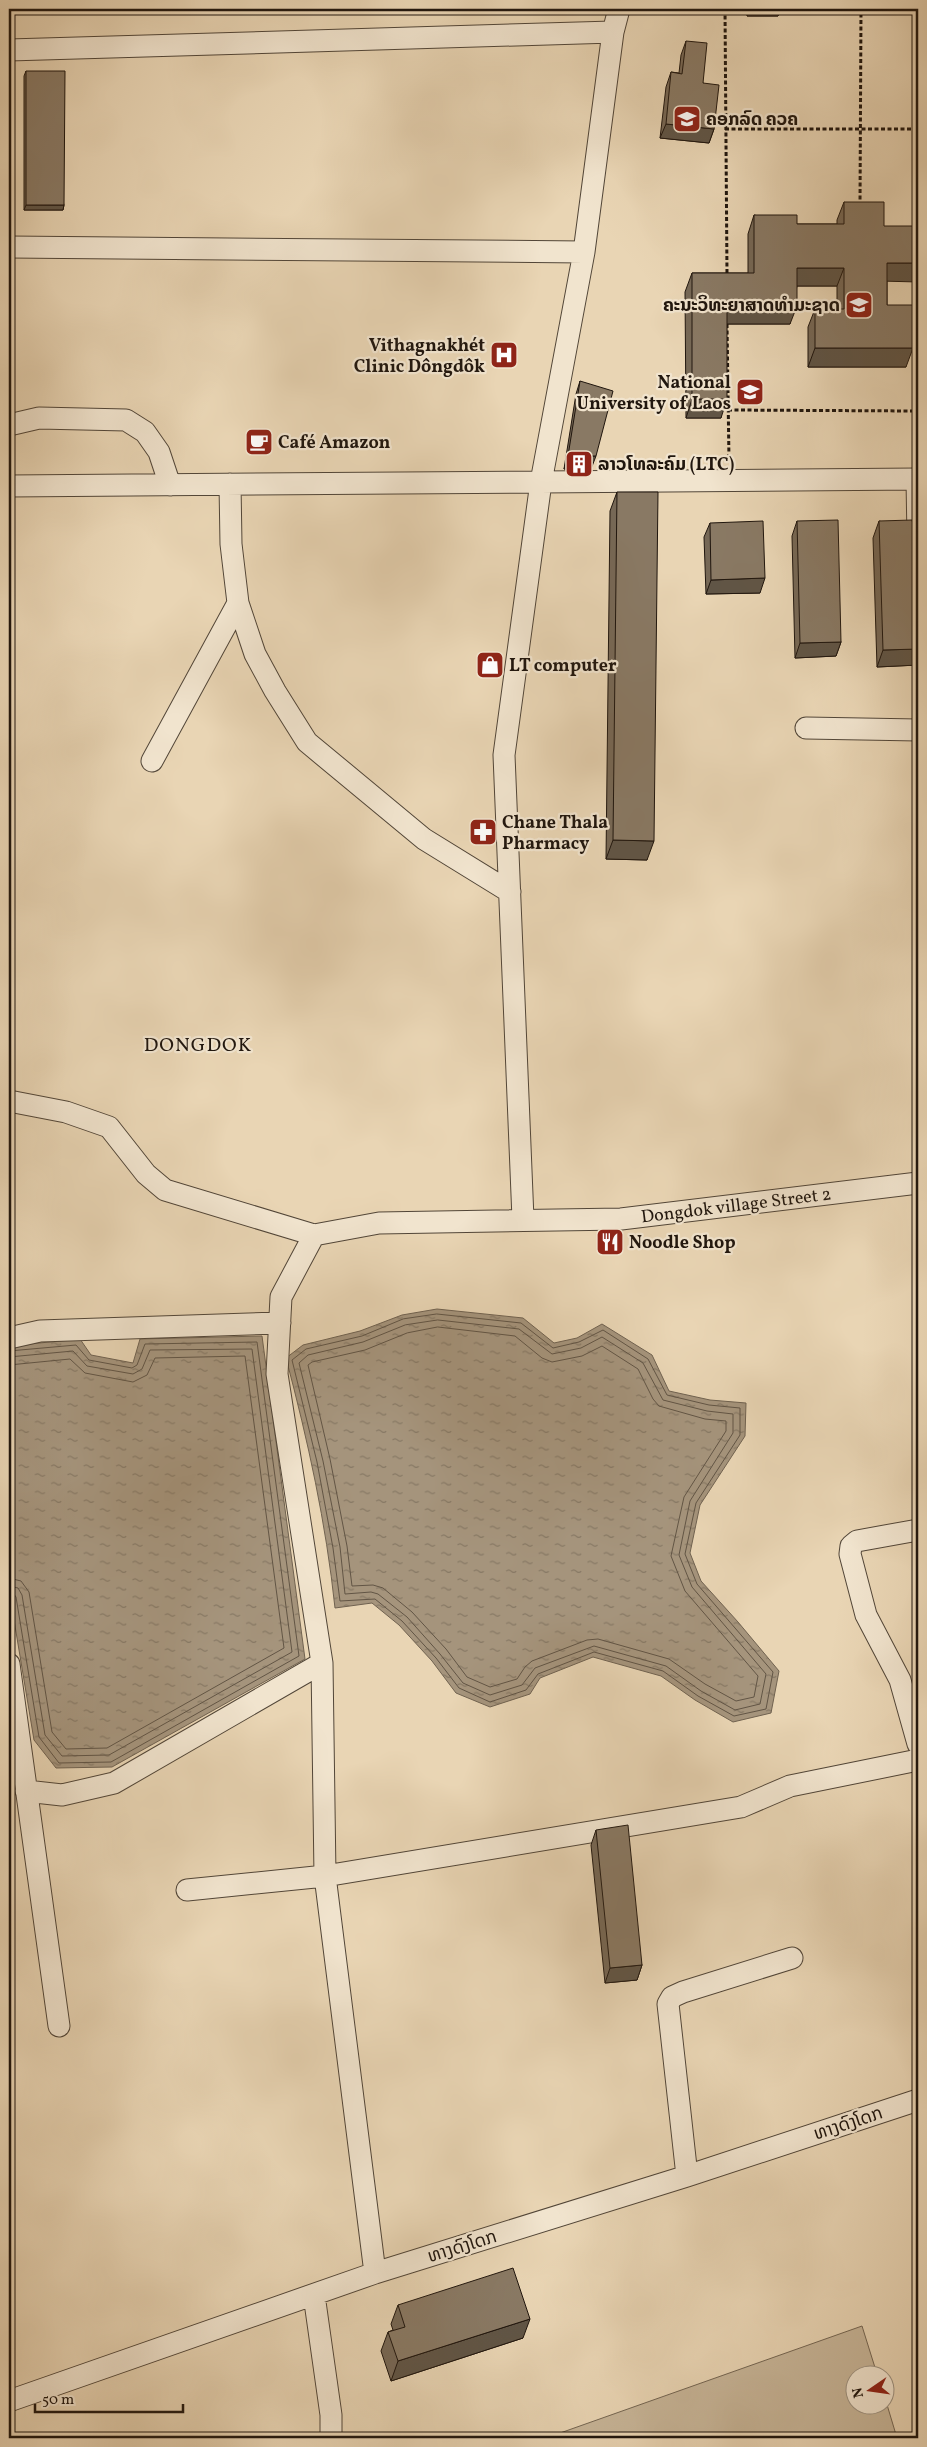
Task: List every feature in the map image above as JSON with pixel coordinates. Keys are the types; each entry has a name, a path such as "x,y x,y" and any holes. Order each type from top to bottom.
{"street":[{"path":"523,1219 504,754 541,482 584,252 613,32 619,9"},
{"path":"9,50 613,32"},
{"path":"9,246 584,252"},
{"path":"9,425 39,418 126,420 146,432 159,452 170,485"},
{"path":"9,486 918,479 918,539"},
{"path":"230,484 232,544 238,603 255,654 274,691 307,742 424,839 510,892"},
{"path":"152,760 238,603"},
{"path":"806,728 918,730"},
{"path":"9,1101 66,1112 108,1127 146,1174 165,1190 314,1235 281,1297 277,1374 322,1663 325,1876 375,2273"},
{"name":"Dongdok village Street 2","path":"314,1235 379,1223 523,1219 621,1219 918,1182"},
{"path":"9,1338 40,1330 280,1323"},
{"path":"918,1530 857,1541 851,1546 850,1554 866,1615 900,1680 918,1744"},
{"path":"26,1791 62,1795 114,1783 322,1663"},
{"path":"9,1664 59,2026"},
{"path":"187,1890 325,1876 741,1807 790,1786 918,1760"},
{"path":"687,2176 668,2004 672,1998 683,1992 792,1958"},
{"name":"ທາງດົງໂດກ","path":"9,2401 375,2273 687,2176 918,2100"},
{"path":"314,2295 331,2415 331,2438"}],"path":[{"path":"725,9 727,284"},
{"path":"860,210 861,9"},
{"path":"725,129 918,129"},
{"path":"727,322 729,481"},
{"path":"728,410 918,411"}],"shaded area":[{"path":"862,2326 874,2364 844,2364 844,2414 890,2414 897,2438 546,2438"}],"water":[{"path":"437,1309 523,1318 554,1343 577,1338 602,1324 652,1355 669,1391 710,1400 746,1403 745,1436 700,1505 690,1553 701,1581 779,1671 771,1713 733,1722 695,1700 661,1676 593,1657 540,1678 530,1694 490,1707 456,1693 432,1661 399,1625 372,1603 335,1608 327,1545 315,1482 286,1358 303,1345 360,1331 402,1315"},
{"path":"262,1336 305,1659 112,1767 56,1768 34,1740 9,1590 9,1346 80,1339 91,1355 133,1363 140,1339"}],"building":[{"name":"ຄອກລົດ ຄວຄ","path":"686,41 707,43 703,83 719,85 714,129 666,124 671,72 682,74"},
{"path":"26,71 65,71 64,205 26,205"},
{"path":"844,202 884,202 884,226 918,226 918,263 887,263 887,305 913,305 913,348 815,348 815,309 844,309 844,268 797,268 797,306 727,306 727,399 692,399 692,273 754,273 754,215 797,215 797,224 844,224"},
{"path":"580,381 613,391 596,456 568,456"},
{"path":"617,492 658,492 654,841 613,840"},
{"path":"838,520 841,642 800,643 797,521"},
{"path":"912,520 914,529 918,531 918,649 883,650 879,521"},
{"path":"763,521 765,578 711,580 710,523"},
{"path":"628,1825 642,1965 610,1968 596,1830"},
{"path":"513,2268 530,2319 398,2361 388,2332 405,2327 398,2305"}],"place":[{"name":"ຄອກລົດ ຄວຄ","path":"687,119"},
{"name":"ຄະນະວິທະຍາສາດທຳມະຊາດ","path":"859,305"},
{"name":"Vithagnakhét Clinic Dôngdôk","path":"504,355"},
{"name":"National University of Laos","path":"750,392"},
{"name":"Café Amazon","path":"259,442"},
{"name":"ລາວໂທລະຄົມ (LTC)","path":"579,464"},
{"name":"LT computer","path":"490,665"},
{"name":"Chane Thala Pharmacy","path":"483,832"},
{"name":"Noodle Shop","path":"610,1242"}],"district":[{"name":"DONGDOK","path":"198,1044"}]}
